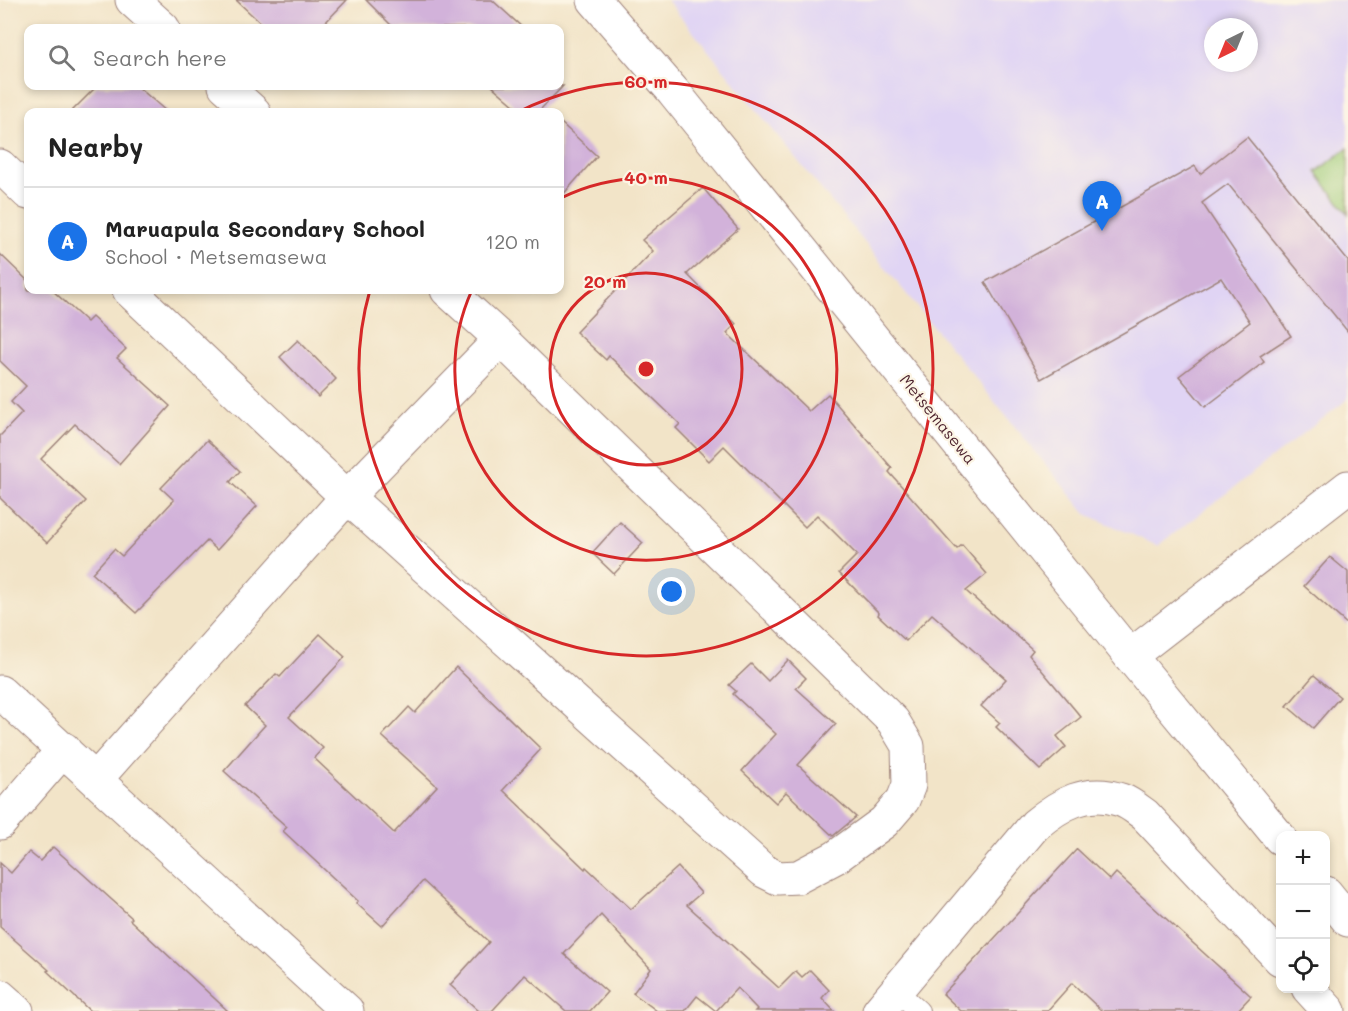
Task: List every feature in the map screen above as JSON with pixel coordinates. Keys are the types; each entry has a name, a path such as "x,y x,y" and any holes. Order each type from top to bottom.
{"street":[{"path":"132,0 159,24"},
{"name":"Metsemasewa","path":"594,0 673,91 1130,656 1276,832"},
{"path":"229,90 250,108"},
{"path":"0,166 24,189"},
{"path":"133,294 347,497 765,871 778,878 798,877 836,857 884,822 903,800 909,785 908,746 893,721 501,339 451,294"},
{"path":"96,778 347,497 501,339"},
{"path":"1130,656 1348,487"},
{"path":"0,692 347,1011"},
{"path":"0,823 64,749"},
{"path":"898,1004 1035,825 1054,809 1066,803 1093,797 1123,801 1145,815 1276,954"},
{"path":"1330,898 1348,920"},
{"path":"1313,993 1329,1011"},
{"path":"0,996 17,1011"}],"shaded area":[{"path":"667,0 1348,0 1348,399 1158,546 1086,514"}],"green space":[{"path":"1348,148 1348,214 1316,172"}],"building":[{"path":"236,0 347,0 324,24 262,24"},
{"path":"366,0 492,0 519,24 390,24"},
{"path":"93,90 142,90 162,108 75,108"},
{"path":"497,90 559,90 542,108 517,108"},
{"path":"564,126 597,156 564,193"},
{"path":"1247,137 1348,261 1348,332 1228,184 1202,203 1291,336 1260,356 1264,362 1205,407 1179,376 1250,322 1221,278 1041,379 985,282 1195,166 1200,174"},
{"path":"703,188 738,229 687,274 736,324 727,333 809,411 828,394 892,468 889,472 957,549 962,545 987,574 966,591 1033,650 1029,655 1081,717 1057,736 1066,747 1040,770 996,727 1000,723 981,706 1006,679 932,614 906,641 839,573 857,555 817,515 805,527 724,446 709,461 676,428 680,424 609,356 606,360 576,332 653,251 642,240"},
{"path":"0,254 24,277 24,294 56,294 87,322 92,317 126,349 117,358 170,406 119,464 75,424 41,459 86,501 47,543 0,498 0,436 22,413 11,402 26,386 0,361"},
{"path":"298,340 336,379 318,397 280,357"},
{"path":"207,440 240,471 230,482 257,506 217,550 207,541 136,613 92,573 114,549 122,556 174,500 161,488"},
{"path":"620,522 643,543 614,574 592,553"},
{"path":"1330,557 1348,572 1348,625 1304,586"},
{"path":"320,634 345,657 289,717 323,748 314,758 394,833 437,786 382,736 409,707 415,713 456,667 541,749 503,790 585,869 586,867 631,909 678,867 701,893 687,905 779,988 796,971 802,977 810,970 829,990 822,998 834,1011 755,1011 757,1009 737,988 716,1011 697,996 685,1011 657,1011 633,993 651,969 601,915 564,954 607,992 590,1011 566,1011 525,975 492,1011 479,1011 450,985 489,942 423,881 382,926 283,831 287,827 224,771 265,725 245,706 276,674 280,677"},
{"path":"788,660 806,678 796,688 836,724 798,765 856,817 833,836 786,792 776,803 742,771 776,734 733,694 736,691 729,685 751,664 768,681"},
{"path":"1314,675 1340,697 1313,728 1287,706"},
{"path":"53,847 132,918 130,920 228,1011 90,1011 47,971 49,970 0,927 0,863 11,873 29,852 40,861"},
{"path":"1077,849 1110,880 1116,873 1251,996 1237,1011 1102,1011 1072,983 1047,1011 961,1011 943,994"}],"place":[{"name":"Maruapula Secondary School","path":"1102,231"}]}
